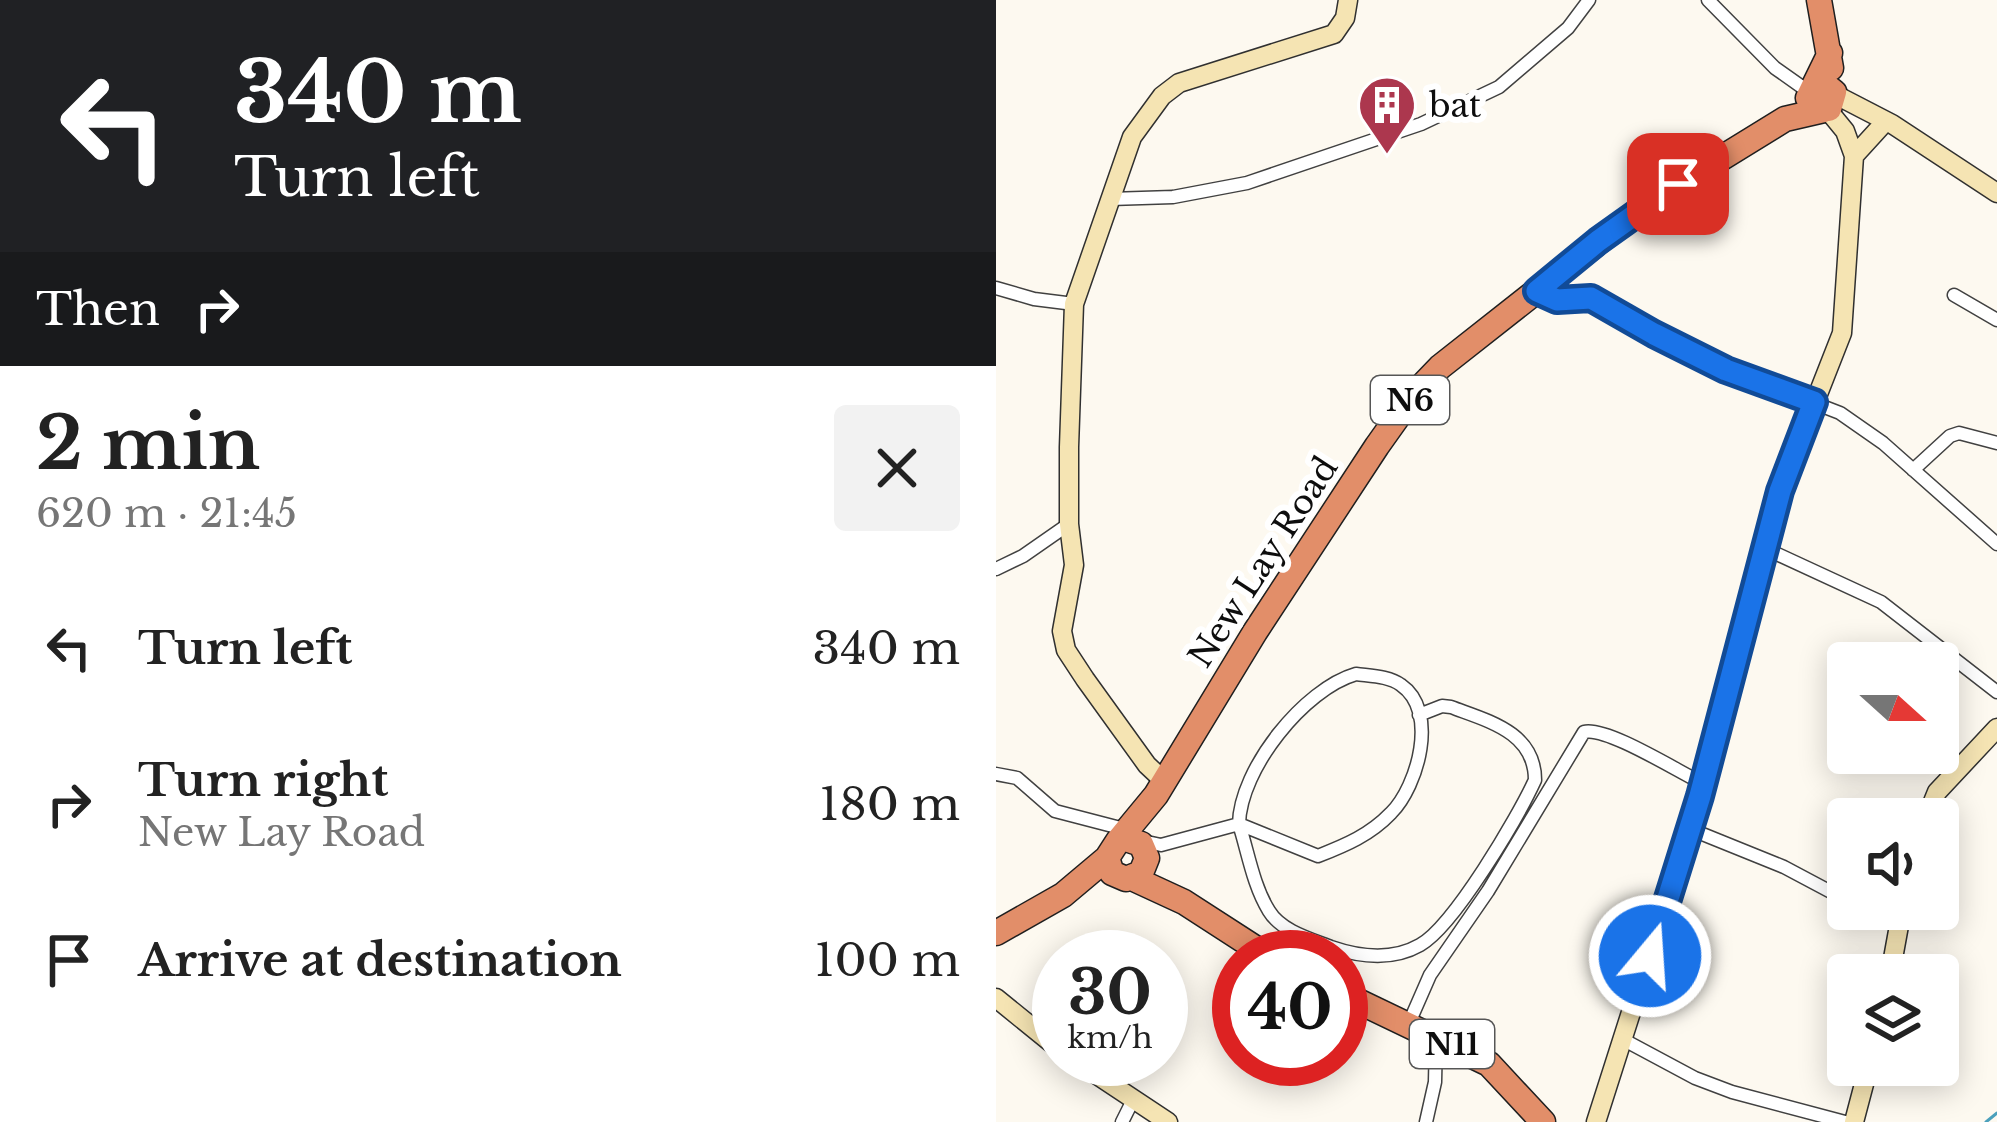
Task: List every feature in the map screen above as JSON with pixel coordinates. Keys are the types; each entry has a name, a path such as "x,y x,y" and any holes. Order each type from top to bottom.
{"highway":[{"path":"1820,0 1830,52 1823,98"},
{"name":"New Lay Road","path":"1160,788 1255,632 1414,394 1440,367 1647,204 1823,98"},
{"name":"N6","path":"996,933 1131,855 1160,788"},
{"path":"1131,855 1184,902 1227,930"},
{"name":"N11","path":"1368,1005 1489,1064 1544,1122"}],"street":[{"path":"1160,788 1066,650 1062,631 1075,565 1069,524 1074,304 1132,137 1162,96 1179,83 1334,34 1345,18 1348,0"},
{"path":"1110,199 1174,197 1247,183 1421,124 1499,87 1568,28 1589,0"},
{"path":"1708,0 1775,68 1823,98 1889,123 1997,193"},
{"path":"1595,1122 1704,784 1795,446 1834,356 1846,308 1854,156 1845,131 1823,98"},
{"path":"1854,156 1889,123"},
{"path":"996,288 1074,304"},
{"path":"1537,291 1557,300 1591,298 1726,370 1860,424 1997,544"},
{"path":"1954,296 1997,320"},
{"path":"1913,470 1950,436 1959,433 1997,442"},
{"path":"996,569 1069,524"},
{"path":"1764,548 1881,602 1997,692"},
{"path":"996,774 1017,778 1055,811 1131,855 1239,824 1318,856 1360,839 1404,799 1421,739 1411,693 1398,682 1356,674 1340,679 1282,724 1239,809 1239,824 1258,890 1279,924 1360,957 1391,954 1419,946 1438,930 1535,780 1535,764 1510,730 1450,706 1419,715"},
{"path":"1935,798 1997,728"},
{"path":"1409,1023 1430,975 1488,891 1583,732 1597,730 1618,738 1704,784"},
{"path":"1690,829 1784,867 1827,892"},
{"path":"996,998 1032,1027"},
{"path":"1426,1122 1435,1082 1436,1036"},
{"path":"1624,1040 1732,1092 1850,1122 1862,1086"},
{"path":"1115,1086 1168,1122"},
{"path":"1122,1122 1134,1098"}],"waterway":[{"path":"1986,1122 1997,1113"}],"place":[{"name":"bat","path":"1387,156"}],"route":[{"path":"1650,956 1700,796 1780,491 1814,402 1726,370 1591,298 1557,300 1537,291 1678,184"}]}
